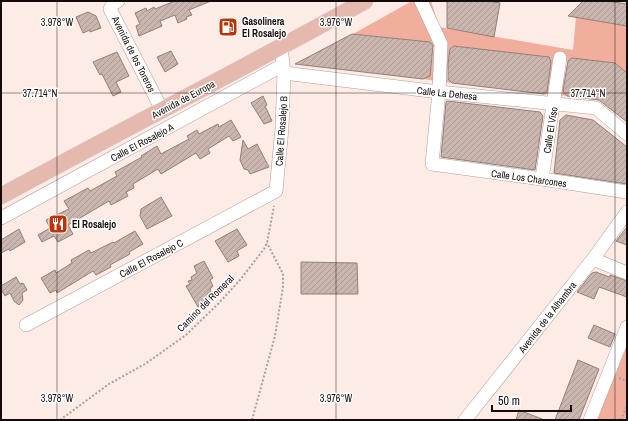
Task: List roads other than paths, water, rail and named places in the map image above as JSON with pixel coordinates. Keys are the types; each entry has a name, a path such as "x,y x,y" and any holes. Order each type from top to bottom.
{"main road":[{"name":"Avenida de Europa","path":"1,196 281,48 365,1"}],"street":[{"name":"Avenida de los Toreros","path":"118,1 113,4 110,9 162,110"},
{"path":"421,1 441,44 439,92"},
{"path":"281,48 283,69"},
{"name":"Calle El Viso","path":"542,179 560,58"},
{"name":"Calle La Dehesa","path":"283,69 292,74 439,92 596,108 627,134"},
{"name":"Calle El Rosalejo A","path":"1,218 283,69"},
{"name":"Calle El Rosalejo B","path":"276,191 282,128 283,69"},
{"name":"Calle Los Charcones","path":"439,92 432,164 627,192"},
{"path":"73,157 83,174"},
{"name":"Calle El Rosalejo C","path":"26,325 276,191"},
{"name":"Avenida de la Alhambra","path":"471,418 593,259 627,212"},
{"path":"593,259 627,273"},
{"path":"590,420 627,326"}],"place":[{"name":"Gasolinera El Rosalejo","path":"228,27"},
{"name":"El Rosalejo","path":"58,224"}]}
